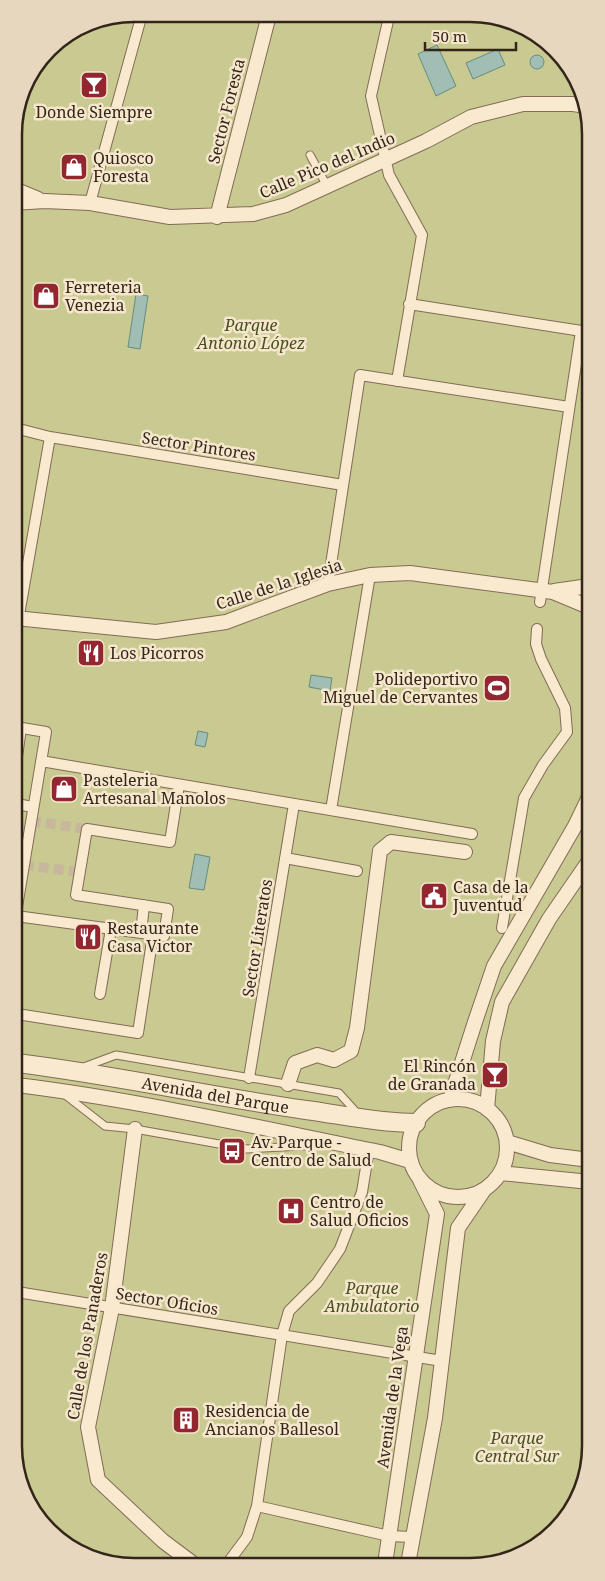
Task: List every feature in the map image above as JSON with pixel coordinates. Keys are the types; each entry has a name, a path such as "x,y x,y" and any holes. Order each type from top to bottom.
{"street":[{"path":"388,22 370,96 389,174 422,235 397,381"},
{"path":"90,203 140,23"},
{"name":"Sector Foresta","path":"217,217 267,23"},
{"name":"Calle Pico del Indio","path":"23,202 44,201 90,203 170,217 217,217 253,214 286,205 426,141 471,117 523,104 579,105"},
{"name":"Calle Pico del Indio","path":"23,193 44,201"},
{"path":"409,304 582,331"},
{"path":"544,594 569,407 582,341"},
{"path":"328,584 360,375 569,407"},
{"name":"Sector Pintores","path":"23,430 50,437 343,485"},
{"path":"23,587 50,437"},
{"name":"Calle de la Iglesia","path":"23,619 156,632 171,631 226,622 328,584 370,575 410,573 544,594 582,604"},
{"path":"331,810 370,575"},
{"name":"Calle de la Iglesia","path":"544,594 582,587"},
{"path":"502,928 524,798 543,765 567,732 565,708 541,659 536,644 538,628"},
{"path":"22,854 34,806 46,732 23,729"},
{"path":"41,761 472,834"},
{"path":"22,916 164,936 168,909 76,895 87,829 170,842 179,785"},
{"name":"Sector Literatos","path":"250,1078 294,804"},
{"path":"22,805 34,806"},
{"path":"450,1100 494,966 582,812"},
{"path":"288,1084 295,1063 317,1055 334,1060 351,1051 357,1028 380,851 391,842 465,852"},
{"path":"285,858 357,871"},
{"path":"487,1109 493,1041 502,1002 549,919 582,871"},
{"path":"141,933 144,905"},
{"path":"100,994 111,929"},
{"path":"22,1015 138,1033 153,935"},
{"name":"Avenida del Parque","path":"22,1064 75,1070 279,1106 393,1123 416,1123"},
{"name":"Avenida del Parque","path":"22,1086 60,1090 138,1104 369,1149 410,1160"},
{"path":"409,1558 435,1418 458,1228 484,1190 500,1173 506,1158 507,1142 502,1128 494,1115 487,1109 470,1101 450,1100 437,1104 425,1112 416,1123 409,1141 410,1160 420,1180 439,1194 462,1197 484,1190"},
{"name":"Calle de los Panaderos","path":"135,1129 112,1308 88,1427 98,1480 164,1541 186,1558"},
{"path":"507,1142 550,1155 582,1159"},
{"path":"232,1558 248,1537 257,1506 282,1335 289,1311 317,1283 340,1249 362,1192 369,1149"},
{"path":"500,1173 582,1181"},
{"name":"Avenida de la Vega","path":"386,1558 438,1214 420,1180"},
{"name":"Sector Oficios","path":"22,1293 442,1361"},
{"path":"257,1506 389,1536 412,1537"}],"lane":[{"path":"310,156 327,186"},
{"path":"75,1070 116,1055 339,1093 362,1118"},
{"path":"60,1090 105,1126 135,1129 247,1149 338,1143"}],"green space":[{"path":"470,22 492,25 507,28 520,34 550,55 567,79 579,106 582,120 582,1454 579,1475 574,1489 564,1509 555,1520 533,1540 499,1555 485,1558 127,1558 113,1556 98,1553 78,1543 55,1526 38,1502 26,1475 22,1446 23,120 31,92 41,72 55,55 72,41 92,31 106,26 127,23"}],"water":[{"path":"437,45 456,86 436,96 418,54"},
{"path":"498,49 505,65 473,79 466,63"},
{"path":"534,55 540,55 544,62 540,69 534,69 530,65 530,59"},
{"path":"136,294 148,296 140,349 128,347"},
{"path":"311,675 332,678 330,691 309,687"},
{"path":"198,731 208,733 205,747 195,745"},
{"path":"195,854 210,857 204,890 189,888"}],"tunnel":[{"path":"31,821 87,829"},
{"path":"24,865 80,872"}],"place":[{"name":"Donde Siempre","path":"94,85"},
{"name":"Quiosco Foresta","path":"74,167"},
{"name":"Ferreteria Venezia","path":"46,296"},
{"name":"Los Picorros","path":"91,653"},
{"name":"Polideportivo Miguel de Cervantes","path":"497,688"},
{"name":"Pasteleria Artesanal Manolos","path":"64,789"},
{"name":"Casa de la Juventud","path":"434,896"},
{"name":"Restaurante Casa Victor","path":"88,937"},
{"name":"El Rincón de Granada","path":"495,1075"},
{"name":"Av. Parque - Centro de Salud","path":"232,1151"},
{"name":"Centro de Salud Oficios","path":"291,1211"},
{"name":"Residencia de Ancianos Ballesol","path":"186,1420"}],"park label":[{"name":"Parque Antonio López","path":"251,334"},
{"name":"Parque Ambulatorio","path":"372,1297"},
{"name":"Parque Central Sur","path":"517,1447"}]}
